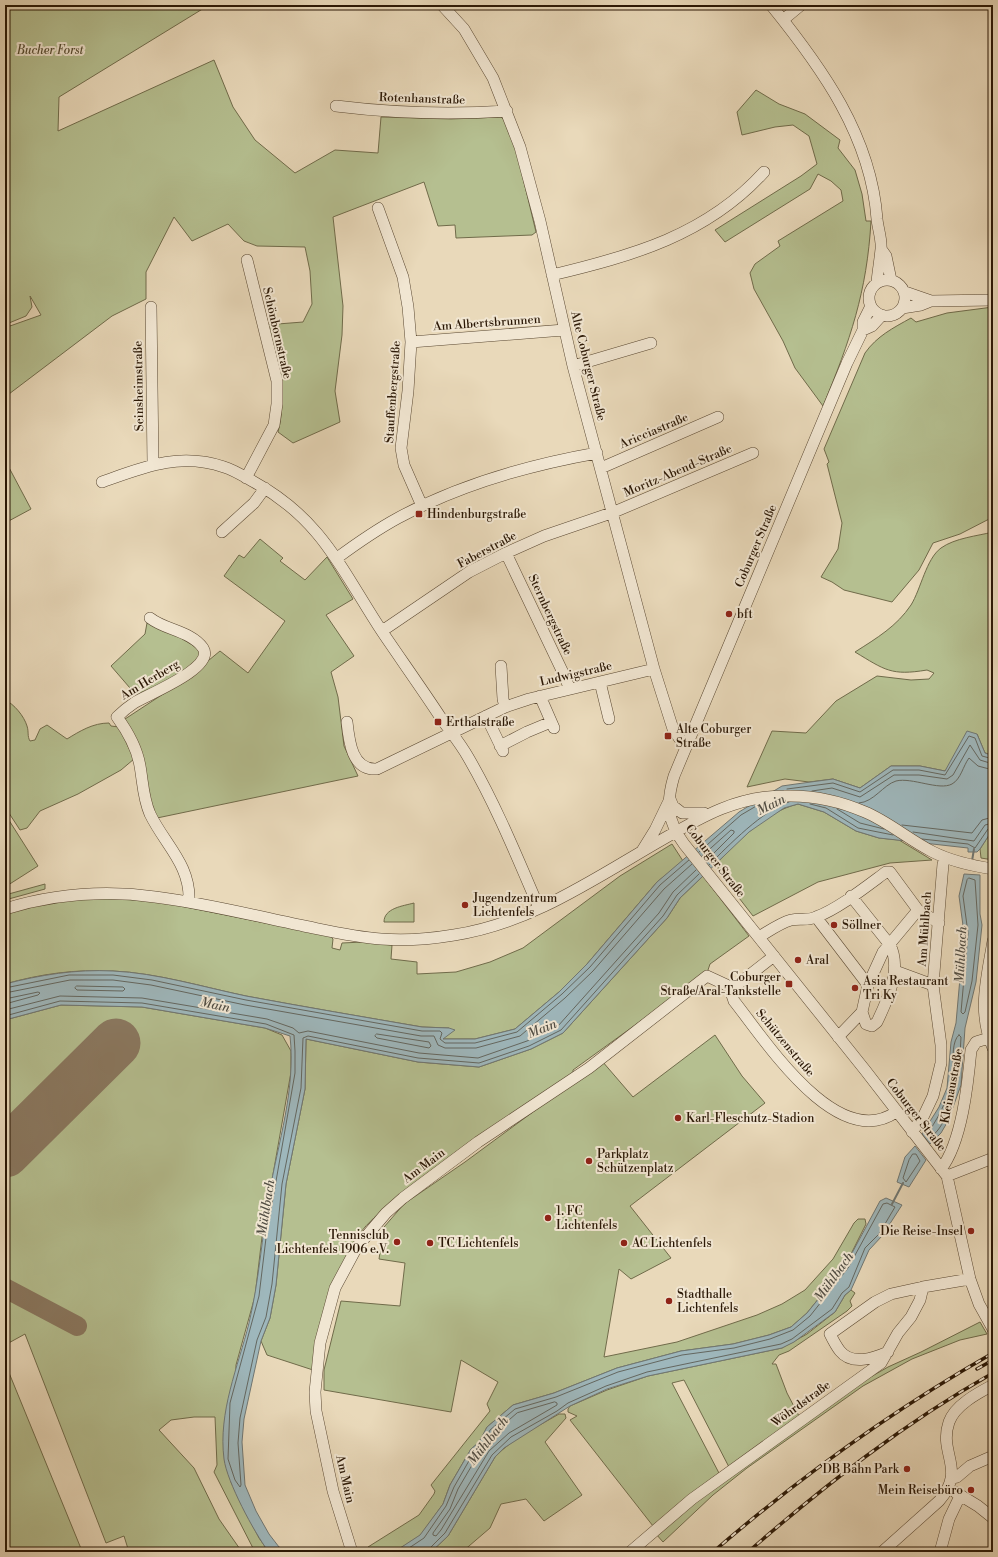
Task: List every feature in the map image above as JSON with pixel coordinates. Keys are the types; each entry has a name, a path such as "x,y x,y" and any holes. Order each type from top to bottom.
{"street":[{"name":"Alte Coburger Straße","path":"442,5 464,29 477,48 493,78 520,147 573,366 614,512 654,669 673,729 679,738 688,744"},
{"path":"771,5 823,73 837,96 855,132 872,182 881,249 877,282 869,294 870,304 875,312 882,315 895,314 902,308 905,300 905,292"},
{"path":"783,20 801,5"},
{"name":"Rotenhanstraße","path":"336,106 382,112 432,114 507,111"},
{"path":"552,275 627,256 694,228 726,208 764,172"},
{"name":"Stauffenbergstraße","path":"378,208 402,277 408,307 411,342 408,391 401,448 404,465 422,506"},
{"path":"881,249 886,256 891,280"},
{"name":"Schönbornstraße","path":"246,260 277,380 277,404 274,425 246,478"},
{"path":"877,282 891,280 900,285 905,292 931,302"},
{"path":"902,308 921,306 931,302 993,300"},
{"name":"Coburger Straße","path":"870,304 863,322 863,330 847,363 674,776 670,798 670,815 675,832 684,844 944,1172"},
{"name":"Seinsheimstraße","path":"151,307 153,464"},
{"path":"863,330 872,326 882,315"},
{"name":"Am Albertsbrunnen","path":"411,342 564,330"},
{"path":"573,366 650,343"},
{"name":"Aricciastraße","path":"601,468 718,418"},
{"path":"337,558 369,535 422,506 510,473 541,464 597,453"},
{"name":"Moritz-Abend-Straße","path":"614,512 753,453"},
{"path":"102,482 153,464 177,460 195,460 226,467 265,488 301,515 316,530 337,558 382,631 468,757 497,815 539,908"},
{"path":"222,532 254,502 265,488"},
{"name":"Faberstraße","path":"382,631 470,572 506,553 544,536 614,512"},
{"name":"Sternbergstraße","path":"506,553 554,651 569,688"},
{"name":"Am Herberg","path":"150,618 192,640 203,648 205,654 203,660 196,668 178,680 134,703 117,717 127,732 138,757 143,796 150,815 184,869 189,887 189,902"},
{"path":"501,666 505,707"},
{"name":"Ludwigstraße","path":"347,722 352,751 358,763 368,770 377,769 505,707 569,688 654,669"},
{"path":"600,682 609,718"},
{"path":"486,716 502,748 522,734 552,725 540,696"},
{"path":"5,909 51,898 86,894 128,894 189,902 357,936 382,939 426,938 478,930 514,919 579,888 710,812 752,799 772,796 805,797 835,802 874,816 933,852 960,862 993,869"},
{"path":"641,852 655,830 670,798"},
{"path":"670,798 673,806 682,813 691,815 710,812"},
{"name":"Am Mühlbach","path":"914,1134 933,1096 941,1063 941,1045 933,985 943,864"},
{"path":"759,937 777,926 792,920 806,920 816,917 851,896 886,872 890,872 918,910 939,923"},
{"path":"851,896 890,945 894,954 895,971 889,992 876,1024 872,1026 866,1024 862,1012"},
{"path":"838,1037 862,1012 868,986 883,952 918,910"},
{"path":"816,917 868,986"},
{"path":"991,1043 983,1003 993,941"},
{"path":"733,988 774,956"},
{"path":"895,971 933,985"},
{"name":"Am Main","path":"352,1552 333,1491 316,1411 314,1392 320,1343 335,1288 357,1247 386,1213 415,1189 484,1138 588,1068 707,976 733,988"},
{"name":"Schützenstraße","path":"733,988 732,994 734,1001 801,1085 830,1108 843,1114 874,1121 889,1117 896,1112"},
{"name":"Kleinaustraße","path":"944,1172 964,1109 971,1050 976,1042 991,1043"},
{"path":"993,1158 944,1172 970,1279 979,1304 993,1328"},
{"path":"888,1352 867,1360 847,1357 840,1352 830,1334 875,1302 891,1294 970,1279"},
{"name":"Wöhrdstraße","path":"630,1552 692,1499 880,1363 888,1352 898,1333 912,1317 920,1300 923,1287"},
{"path":"979,1304 984,1303 993,1311"},
{"path":"993,1385 968,1400 956,1411 949,1422 948,1443 951,1483 960,1496 978,1506 993,1518"},
{"path":"882,1552 939,1501 957,1477 977,1463 993,1456"},
{"path":"940,1552 949,1518 960,1496"}],"green space":[{"name":"Bucher Forst","path":"5,5 209,5 59,97 58,131 214,60 233,107 255,140 295,173 335,150 378,153 381,117 451,119 501,117 507,123 517,153 536,232 532,235 456,238 455,225 438,226 424,182 333,217 343,306 342,335 335,391 340,422 293,443 278,432 282,405 281,391 276,365 265,325 303,322 312,304 310,271 305,247 257,246 244,241 228,224 192,241 174,217 146,272 146,299 112,316 5,397","holes":["30,296 41,315 10,326 9,323 26,316 32,307"]},
{"path":"756,90 779,104 805,114 840,140 838,148 855,170 862,194 866,221 871,221 866,271 856,316 823,406 795,368 783,341 754,289 750,273 755,264 780,246 778,241 843,201 841,190 831,181 818,174 810,189 725,242 715,230 801,176 817,164 809,136 793,125 775,127 742,135 737,112"},
{"path":"993,307 993,517 960,534 933,543 919,570 892,602 844,590 821,577 838,549 842,523 827,464 829,462 824,449 865,353 880,337 911,318 916,322 947,313"},
{"path":"5,460 31,509 5,523"},
{"path":"993,532 993,755 985,753 977,734 945,771 920,766 891,766 860,788 833,779 809,782 785,779 747,787 772,731 806,733 836,701 877,676 911,680 929,679 934,673 927,670 915,672 896,672 881,667 855,652 886,631 911,605 931,559 941,548 959,540"},
{"path":"260,539 283,558 280,561 305,580 327,557 353,599 326,615 354,656 331,672 338,697 344,746 358,776 157,818 148,799 137,743 125,719 186,679 220,651 248,673 285,621 224,576 239,555 244,558"},
{"path":"147,623 174,634 199,649 201,655 180,676 136,695 111,666 145,634"},
{"path":"5,700 15,707 24,718 30,741 35,740 40,729 47,725 67,739 92,726 109,723 111,726 119,727 134,759 121,770 78,794 40,811 27,828 20,830 5,807"},
{"path":"798,804 824,812 856,831 879,838 899,840 932,860 890,863 818,882 753,916 719,872 717,863 744,836 764,820 775,813"},
{"path":"5,814 38,866 5,887"},
{"path":"993,829 993,860 981,858 980,849"},
{"path":"672,844 683,861 657,882 587,964 559,992 515,1029 475,1039 442,1039 449,1028 422,1027 334,1012 246,996 163,977 130,972 72,972 31,977 5,984 5,914 19,909 61,901 97,898 156,901 330,936 333,939 332,948 340,950 342,943 363,942 392,945 391,959 417,962 417,974 456,972 490,962 523,948 620,876"},
{"path":"703,876 749,936 710,964 707,973 573,1070 573,1074 533,1099 474,1140 391,1203 374,1218 359,1234 345,1258 329,1305 313,1370 267,1355 261,1341 270,1318 276,1285 286,1184 305,1089 306,1039 418,1062 479,1067 531,1049 563,1033 667,918 680,898"},
{"path":"45,884 45,889 5,900 5,895"},
{"path":"414,903 414,922 384,922 387,914 395,908"},
{"path":"61,1005 142,1007 265,1028 282,1035 291,1051 291,1072 262,1237 255,1296 236,1365 231,1482 259,1538 269,1552 255,1552 214,1472 217,1465 215,1417 194,1417 171,1420 159,1430 194,1468 219,1519 242,1552 129,1552 124,1536 106,1543 25,1334 5,1345 5,1020"},
{"name":"1. FC Lichtenfels","path":"715,1035 742,1076 765,1103 630,1206 671,1258 631,1279 619,1269 604,1357 677,1342 757,1315 782,1304 805,1290 833,1259 854,1223 858,1219 865,1219 866,1224 845,1266 807,1313 791,1327 769,1335 733,1344 681,1351 617,1368 554,1393 513,1405 487,1427 480,1442 471,1449 450,1485 443,1504 420,1536 394,1552 364,1552 368,1547 419,1515 434,1494 435,1491 431,1485 490,1411 487,1404 498,1382 461,1360 451,1412 324,1390 324,1370 341,1301 400,1306 405,1263 379,1259 384,1227 404,1204 465,1162 602,1061 633,1097"},
{"path":"851,1290 855,1293 850,1301 852,1306 847,1311 789,1351 779,1355 772,1364 776,1364 787,1393 799,1416 730,1469 684,1380 672,1383 720,1475 653,1526 570,1420 577,1416 568,1412 570,1406 607,1390 648,1376 782,1348 807,1334 835,1312 845,1295"},
{"path":"980,1322 987,1334 960,1340 912,1359 863,1386 747,1468 713,1495 663,1542 656,1534 682,1512 860,1383 888,1367"},
{"path":"5,1363 82,1551 5,1548"},
{"path":"559,1414 565,1414 566,1418 545,1442 582,1495 544,1521 526,1499 501,1504 490,1528 462,1552 431,1552 448,1536 495,1457 517,1438"}],"water":[{"name":"Main","path":"967,731 977,734 985,753 993,756 993,829 977,852 968,852 968,848 879,838 856,831 824,812 798,804 784,808 749,832 680,898 667,918 563,1033 531,1049 479,1067 418,1062 306,1039 305,1089 286,1184 276,1285 270,1318 261,1341 244,1419 242,1442 245,1485 256,1511 269,1534 279,1547 289,1552 268,1551 249,1520 230,1480 224,1459 223,1441 226,1407 249,1323 258,1275 269,1195 285,1116 291,1076 290,1036 265,1028 142,1007 61,1005 5,1020 5,984 45,975 72,972 130,972 163,977 246,996 312,1008 422,1027 449,1028 455,1030 443,1039 475,1039 515,1029 559,992 587,964 657,882 739,812 782,786 833,779 860,788 891,766 920,766 945,771"},
{"path":"964,874 980,875 980,914 982,925 976,982 965,1028 961,1085 948,1121 941,1133 930,1144 922,1134 939,1107 947,1088 951,1042 956,1023 964,933 959,896"},
{"path":"915,1146 926,1160 909,1187 897,1182 905,1157"},
{"path":"886,1198 902,1205 882,1236 869,1250 851,1290 845,1295 835,1312 794,1342 782,1348 648,1376 607,1389 570,1406 504,1448 495,1457 448,1536 431,1552 394,1552 420,1535 443,1504 450,1485 471,1449 479,1442 487,1427 513,1405 554,1393 617,1368 681,1351 733,1344 769,1335 791,1327 807,1313 845,1266 880,1201"}],"waterway":[{"name":"Mühlbach","path":"972,861 974,849"},
{"name":"Mühlbach","path":"892,1204 903,1183"}],"taxiway":[{"path":"5,1288 77,1326"}],"runway":[{"path":"5,1153 116,1043"}],"railway":[{"path":"713,1552 779,1497 883,1421 993,1353"},
{"path":"977,1369 993,1360"},
{"path":"748,1552 806,1503 896,1434 960,1392 993,1373"}],"place":[{"name":"Hindenburgstraße","path":"419,514"},
{"name":"bft","path":"729,614"},
{"name":"Erthalstraße","path":"438,722"},
{"name":"Alte Coburger Straße","path":"668,736"},
{"name":"Jugendzentrum Lichtenfels","path":"465,905"},
{"name":"Söllner","path":"834,925"},
{"name":"Aral","path":"798,960"},
{"name":"Coburger Straße/Aral-Tankstelle","path":"789,984"},
{"name":"Asia Restaurant Tri Ky","path":"855,988"},
{"name":"Karl-Fleschutz-Stadion","path":"678,1118"},
{"name":"Parkplatz Schützenplatz","path":"589,1161"},
{"name":"1. FC Lichtenfels","path":"548,1218"},
{"name":"Die Reise-Insel","path":"971,1231"},
{"name":"Tennisclub Lichtenfels 1906 e.V.","path":"397,1242"},
{"name":"TC Lichtenfels","path":"430,1243"},
{"name":"AC Lichtenfels","path":"624,1243"},
{"name":"Stadthalle Lichtenfels","path":"669,1301"},
{"name":"DB Bahn Park","path":"907,1469"},
{"name":"Mein Reisebüro","path":"971,1490"}]}
